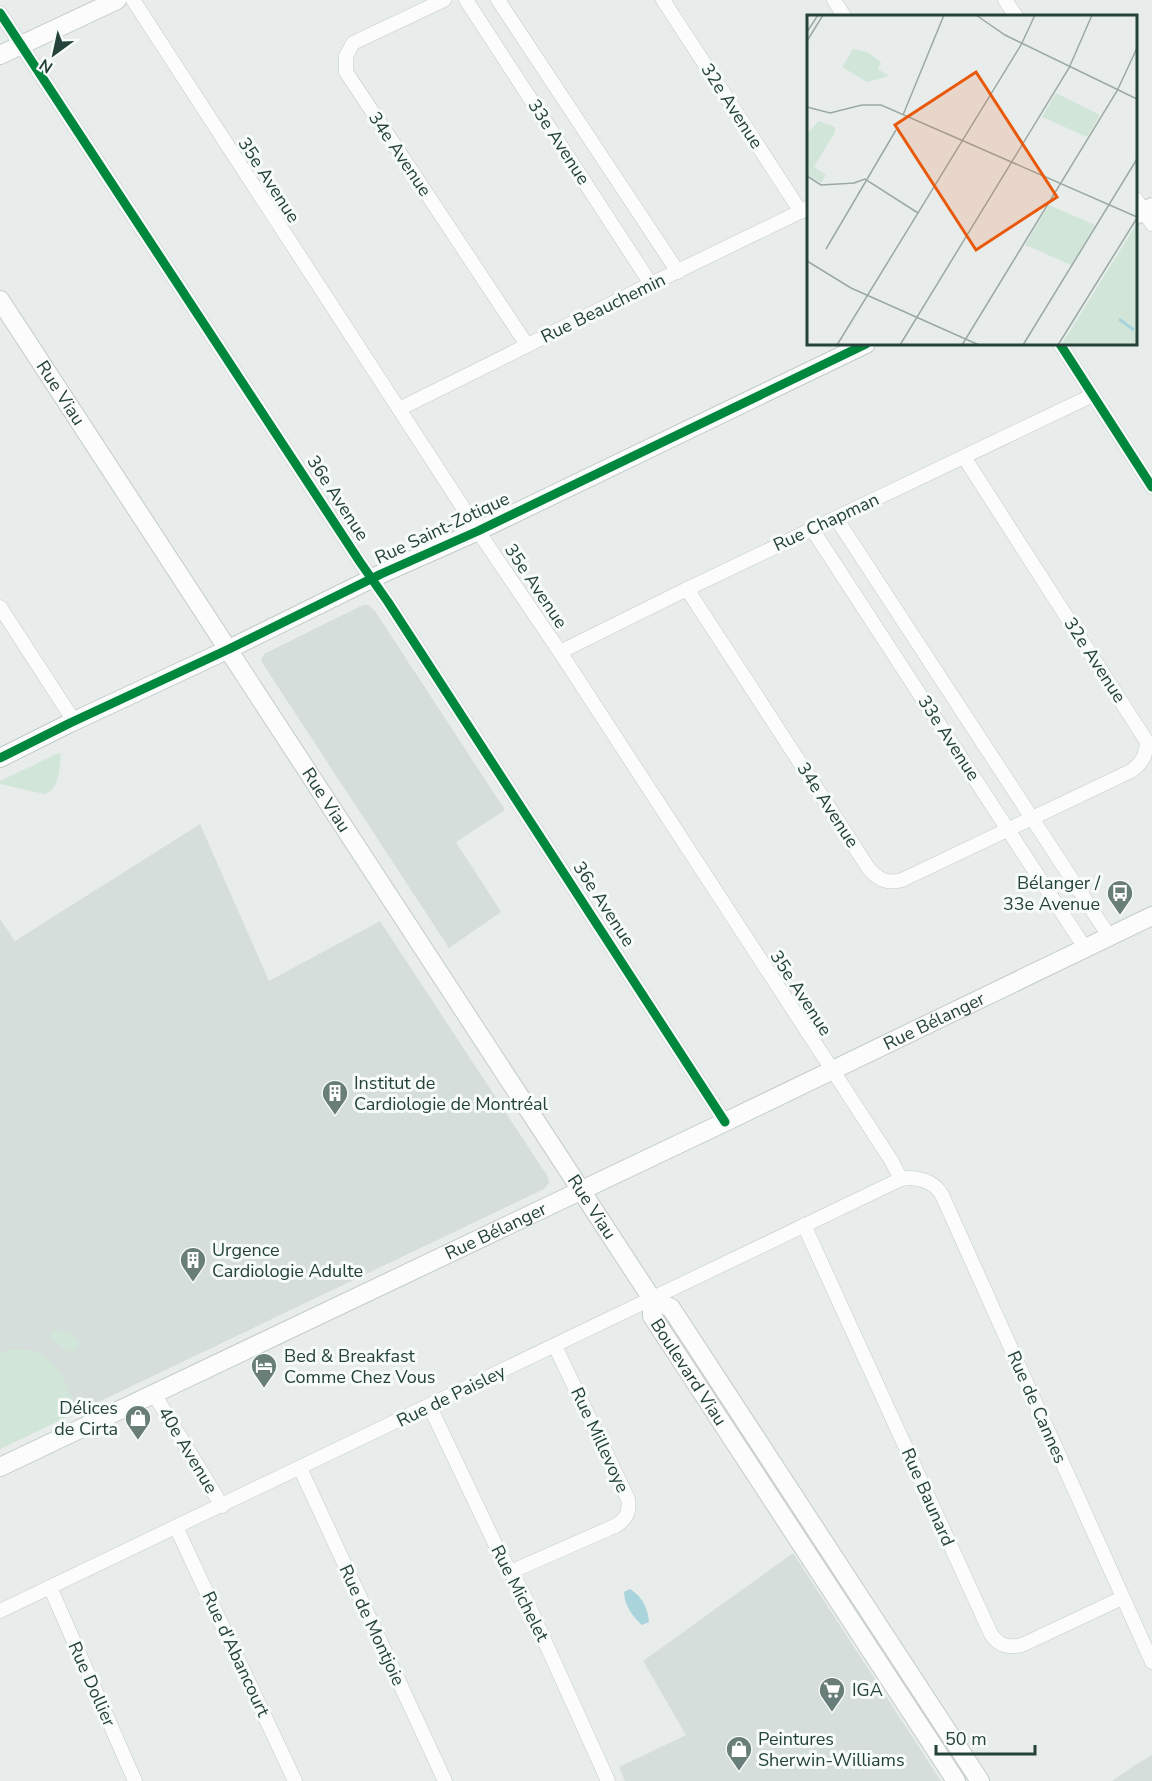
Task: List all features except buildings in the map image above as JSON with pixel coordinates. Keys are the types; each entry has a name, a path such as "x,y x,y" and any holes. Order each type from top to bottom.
{"street":[{"path":"0,55 117,0"},
{"name":"35e Avenue","path":"133,0 891,1160 901,1179"},
{"name":"34e Avenue","path":"444,0 353,43 346,56 346,72 527,345"},
{"name":"33e Avenue","path":"466,0 651,284"},
{"name":"33e Avenue","path":"498,0 678,272"},
{"name":"32e Avenue","path":"663,0 805,210"},
{"path":"834,0 843,15"},
{"path":"1005,0 1015,15"},
{"name":"36e Avenue","path":"0,13 725,1122"},
{"name":"Rue Beauchemin","path":"399,409 805,210"},
{"name":"Rue Viau","path":"0,300 651,1299"},
{"name":"Rue Saint-Zotique","path":"0,758 864,345"},
{"path":"1061,345 1152,487"},
{"name":"Rue Chapman","path":"560,652 1093,395"},
{"name":"32e Avenue","path":"963,457 1147,742 1146,754 1140,764 1131,771 1033,818"},
{"name":"33e Avenue","path":"836,518 1109,936"},
{"name":"33e Avenue","path":"812,529 1085,948"},
{"name":"34e Avenue","path":"687,589 875,876 893,883 902,880 1033,818"},
{"path":"0,607 74,721"},
{"name":"Rue Bélanger","path":"0,1467 1152,916"},
{"name":"Rue de Paisley","path":"0,1611 901,1179"},
{"name":"Rue de Cannes","path":"901,1179 924,1180 935,1186 942,1195 1152,1662"},
{"name":"Rue Baunard","path":"804,1225 990,1634 995,1640 1012,1647 1022,1645 1122,1598"},
{"name":"Boulevard Viau","path":"956,1781 652,1316 651,1299 671,1308 980,1781"},
{"name":"Rue Millevoye","path":"510,1572 617,1525 624,1520 629,1507 628,1499 555,1346"},
{"name":"40e Avenue","path":"154,1394 222,1506"},
{"name":"Rue Michelet","path":"429,1407 499,1552 522,1592 608,1781"},
{"name":"Rue de Montjoie","path":"300,1468 445,1781"},
{"name":"Rue d'Abancourt","path":"176,1527 295,1781"},
{"name":"Rue Dollier","path":"50,1587 135,1781"}],"shaded area":[{"path":"363,605 368,605 375,611 505,810 456,842 501,912 449,948 261,661 264,654"},
{"path":"200,824 269,981 380,921 548,1177 549,1183 544,1189 0,1449 0,919 15,941"},
{"path":"793,1553 941,1781 625,1781 619,1767 686,1735 643,1661"},
{"path":"1152,1755 1152,1781 1112,1781 1132,1767"}],"green space":[{"path":"59,753 61,755 58,778 49,792 44,794 0,784 0,781"},
{"path":"66,1331 75,1336 80,1343 75,1351 66,1350 51,1338 51,1333"},
{"path":"8,1350 33,1351 52,1363 63,1378 77,1412 0,1449 0,1355"}],"water":[{"path":"630,1589 644,1603 649,1622 642,1625 630,1610 624,1592"}],"cycle path":[{"path":"0,13 388,602 725,1122"},
{"path":"0,758 864,345"},
{"path":"1061,345 1152,487"}],"place":[{"name":"Bélanger / 33e Avenue","path":"1120,916"},
{"name":"Institut de Cardiologie de Montréal","path":"335,1116"},
{"name":"Urgence Cardiologie Adulte","path":"193,1283"},
{"name":"Bed & Breakfast Comme Chez Vous","path":"264,1389"},
{"name":"Délices de Cirta","path":"138,1441"},
{"name":"IGA","path":"832,1713"},
{"name":"Peintures Sherwin-Williams","path":"739,1772"}]}
